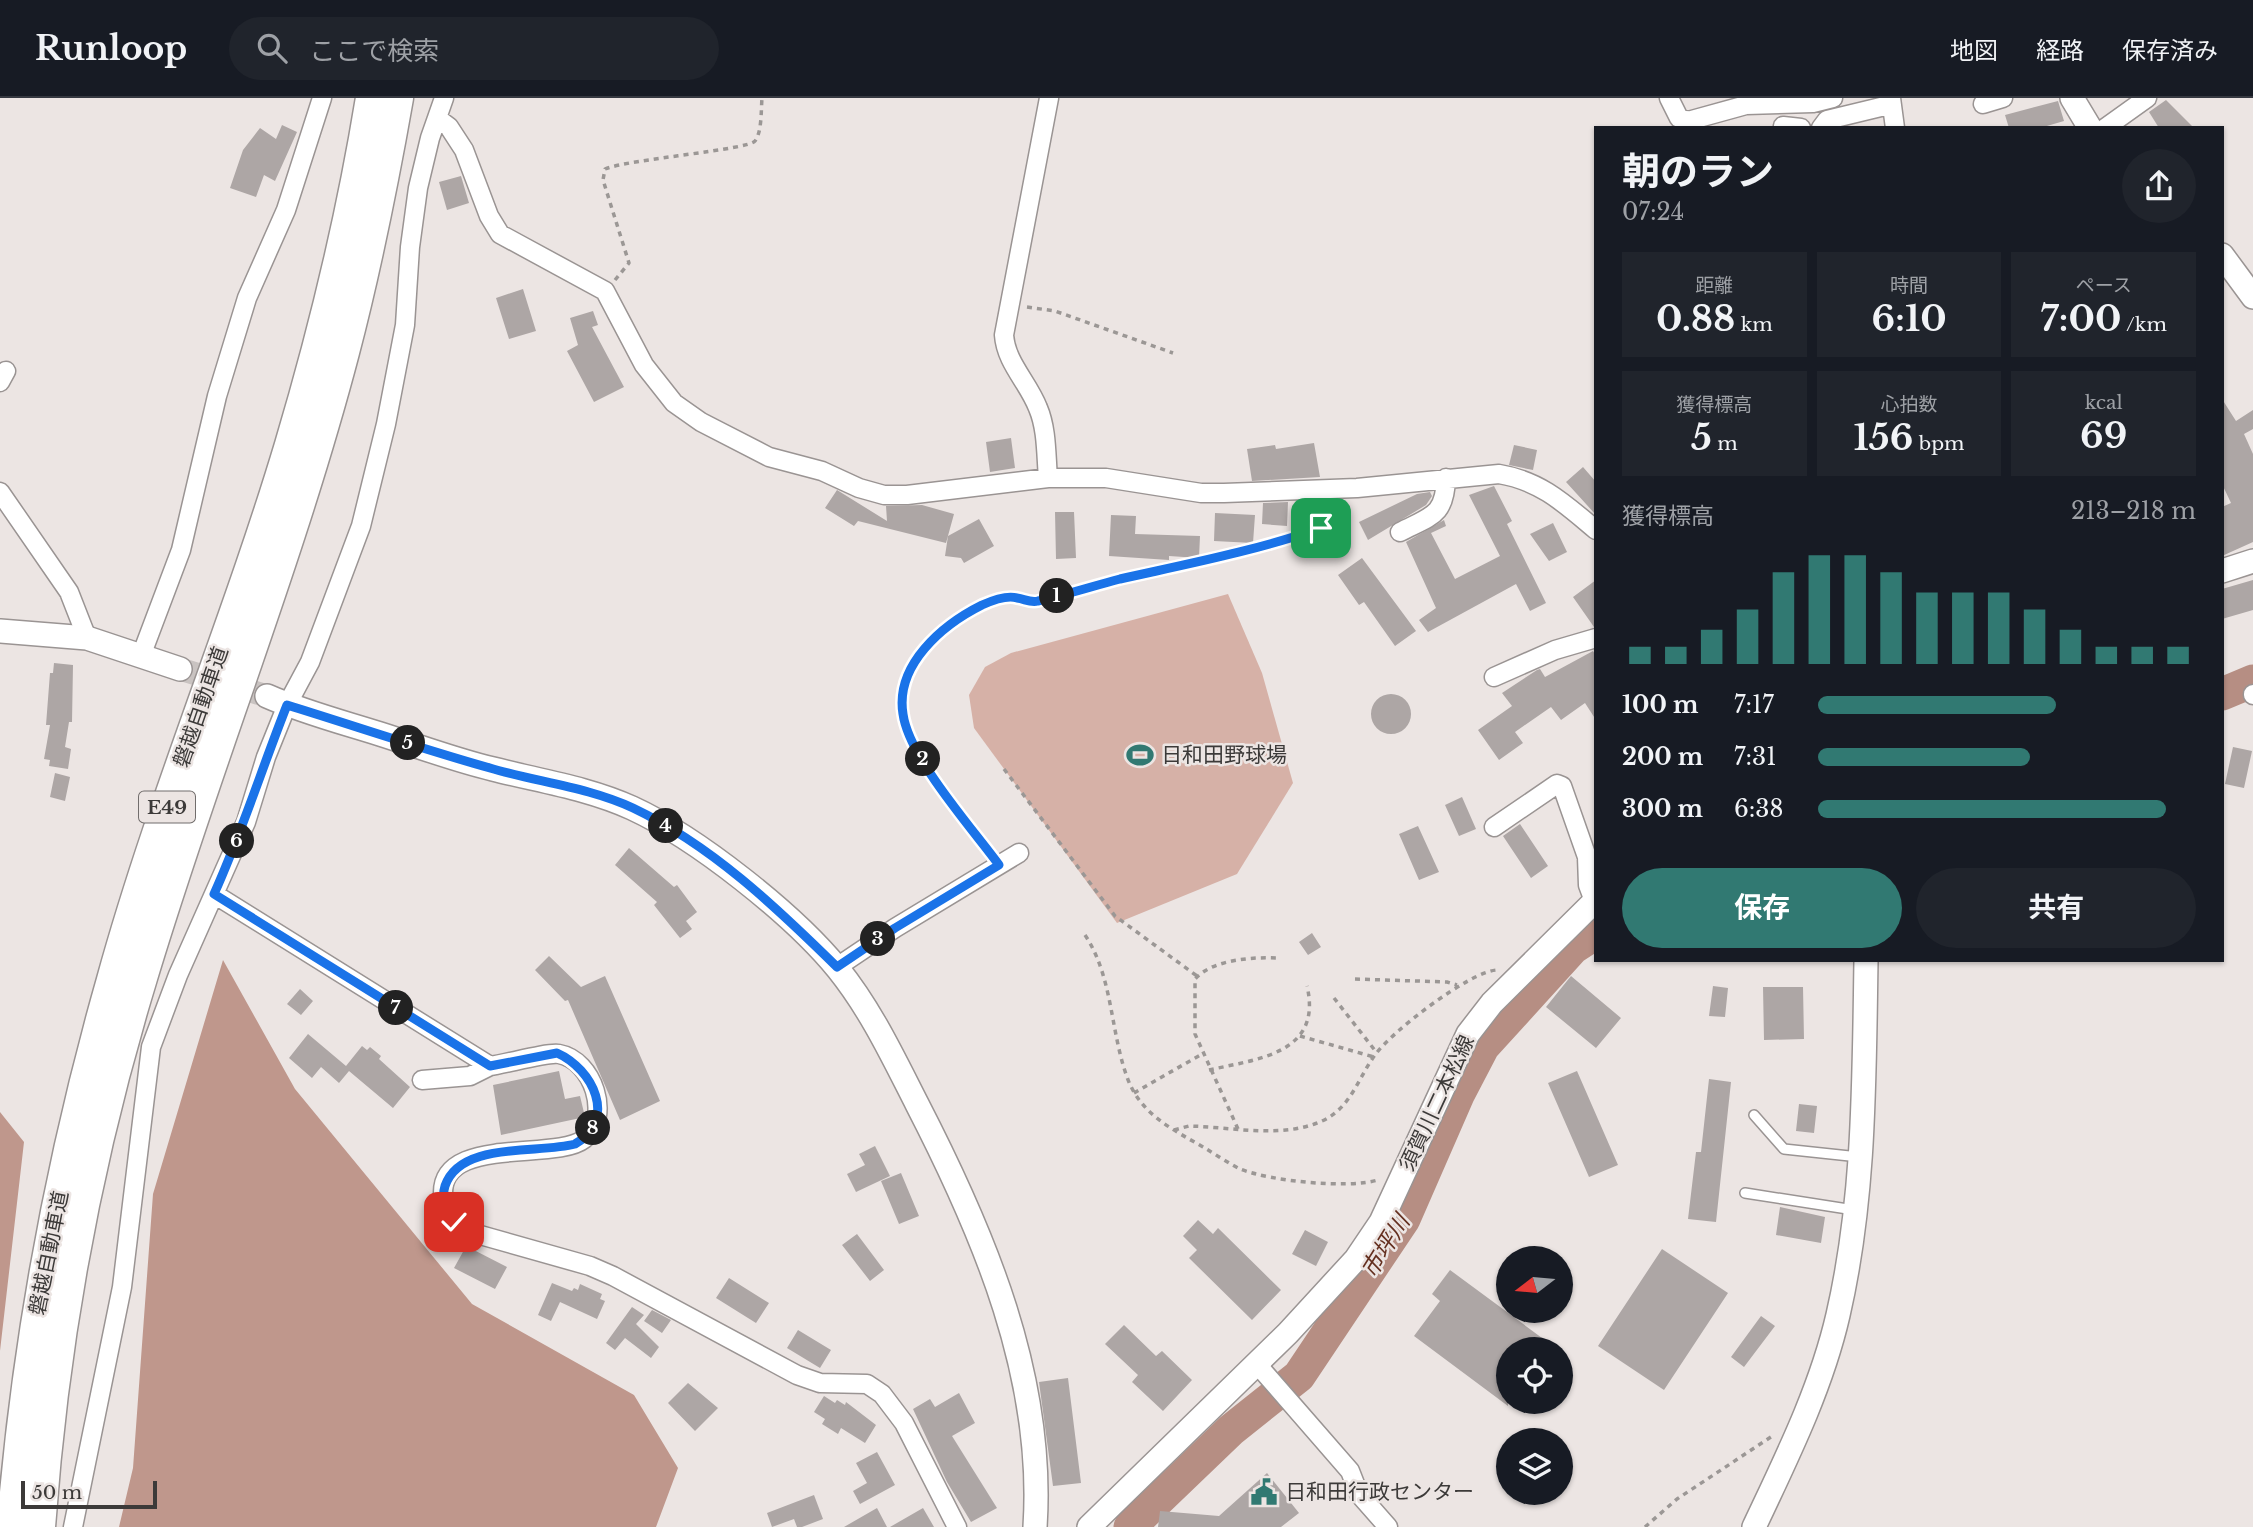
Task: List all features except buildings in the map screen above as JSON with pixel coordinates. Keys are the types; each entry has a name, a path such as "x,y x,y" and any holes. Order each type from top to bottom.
{"highway":[{"name":"磐越自動車道","path":"12,1527 24,1404 40,1298 70,1147 97,1036 158,835 289,447 341,247 371,98"},
{"name":"磐越自動車道","path":"40,1527 51,1406 66,1298 97,1147 124,1041 185,841 314,456 370,245 398,98"}],"street":[{"path":"141,656 181,550 217,396 247,298 286,210 322,98"},
{"path":"73,1527 122,1287 151,1047 178,975 246,822 266,757 277,700 310,662 361,526 386,424 403,337 418,188 444,98"},
{"path":"1048,478 1041,416 1005,346 1008,309 1049,98"},
{"path":"1669,98 1678,118 1688,121 1746,106 1813,103 1833,98"},
{"path":"1983,104 2003,98"},
{"path":"2072,98 2089,126"},
{"path":"2108,126 2147,98"},
{"path":"1822,126 1827,120 1890,102 1895,126"},
{"path":"437,118 449,127 464,150 489,216 500,234 602,290 644,365 674,403 701,422 769,457 822,471 845,483 884,495 907,495 1048,478 1106,478 1201,493 1347,488 1499,474 1531,481 1552,493 1594,528"},
{"path":"2224,258 2253,296"},
{"path":"1400,532 1438,512 1446,498 1446,478"},
{"path":"0,492 69,592 87,638"},
{"path":"2224,570 2253,561"},
{"path":"0,631 87,638 180,669"},
{"path":"1494,677 1555,650 1594,639"},
{"path":"277,700 491,769 596,794 631,807 710,855 796,927 837,967 879,1029 943,1154 990,1262 1027,1398 1037,1499 1035,1527"},
{"path":"1494,827 1547,788 1557,783 1562,786 1587,857 1588,885 1594,899"},
{"path":"837,967 895,928 1019,853"},
{"path":"214,894 490,1066"},
{"name":"須賀川二本松線","path":"1089,1527 1256,1363 1356,1259 1381,1222 1443,1083 1478,1019 1594,902"},
{"path":"1754,1527 1805,1415 1838,1316 1856,1210 1866,962"},
{"path":"422,1080 470,1076 490,1066 557,1053 585,1072 598,1104 596,1122 584,1139 575,1144 513,1150 468,1160 455,1168 446,1182 444,1202 450,1216 460,1228 590,1266 613,1276 797,1375 820,1383 867,1384 882,1394 904,1423 957,1527"},
{"path":"1256,1363 1350,1471 1359,1494 1388,1527"}],"lane":[{"path":"1754,1115 1784,1149 1860,1157"},
{"path":"1745,1193 1856,1210"}],"path":[{"path":"602,290 623,273 629,263 603,180 604,169 679,153 736,150 750,145 757,137 762,98"},
{"path":"1008,309 1044,308 1173,353"},
{"path":"999,865 914,747 905,723 902,698 904,682 936,636 958,619 995,600 1015,597 1037,601 1120,579 1194,565 1321,528 1339,510 1347,488"},
{"path":"1004,769 1115,916 1197,976"},
{"path":"1085,935 1098,954 1124,1066 1135,1093 1155,1119 1238,1168 1254,1173 1360,1184 1383,1179"},
{"path":"1197,976 1235,961 1278,958"},
{"path":"1173,1130 1189,1126 1287,1130 1330,1117 1355,1090 1375,1055 1476,974 1502,971"},
{"path":"1197,976 1194,1025 1202,1054 1238,1129"},
{"path":"1355,979 1447,982 1458,986"},
{"path":"1209,1070 1277,1053 1300,1036 1308,1016 1307,986"},
{"path":"1334,998 1375,1055"},
{"path":"1300,1036 1375,1055"},
{"path":"1135,1093 1202,1054"},
{"path":"1645,1527 1677,1499 1805,1415"}],"shaded area":[{"name":"日和田野球場","path":"1228,594 1262,673 1293,783 1237,874 1117,923 974,728 969,695 985,667 1011,653"},
{"path":"223,960 295,1089 472,1304 634,1395 678,1468 656,1527 119,1527 133,1468 153,1194"},
{"path":"0,1112 24,1142 0,1351"}],"waterway":[{"name":"市坪川","path":"2224,693 2253,681"},
{"name":"市坪川","path":"1130,1527 1231,1430 1299,1376 1404,1219 1459,1093 1483,1047 1573,948 1594,934"}],"tunnel":[{"path":"180,669 267,696"}],"place":[{"name":"日和田野球場","path":"1140,755"},
{"name":"日和田行政センター","path":"1264,1492"}],"route":[{"path":"454,1222 444,1202 444,1192 446,1182 455,1168 468,1160 513,1150 575,1144 584,1139 596,1122 598,1104 595,1093 585,1072 576,1063 557,1053 490,1066 214,894 246,822 266,757 287,705 491,769 596,794 631,807 664,824 710,855 752,888 837,967 999,865 914,747 905,723 902,698 904,682 923,651 936,636 958,619 995,600 1015,597 1025,601 1037,601 1120,579 1194,565 1321,528"}]}
